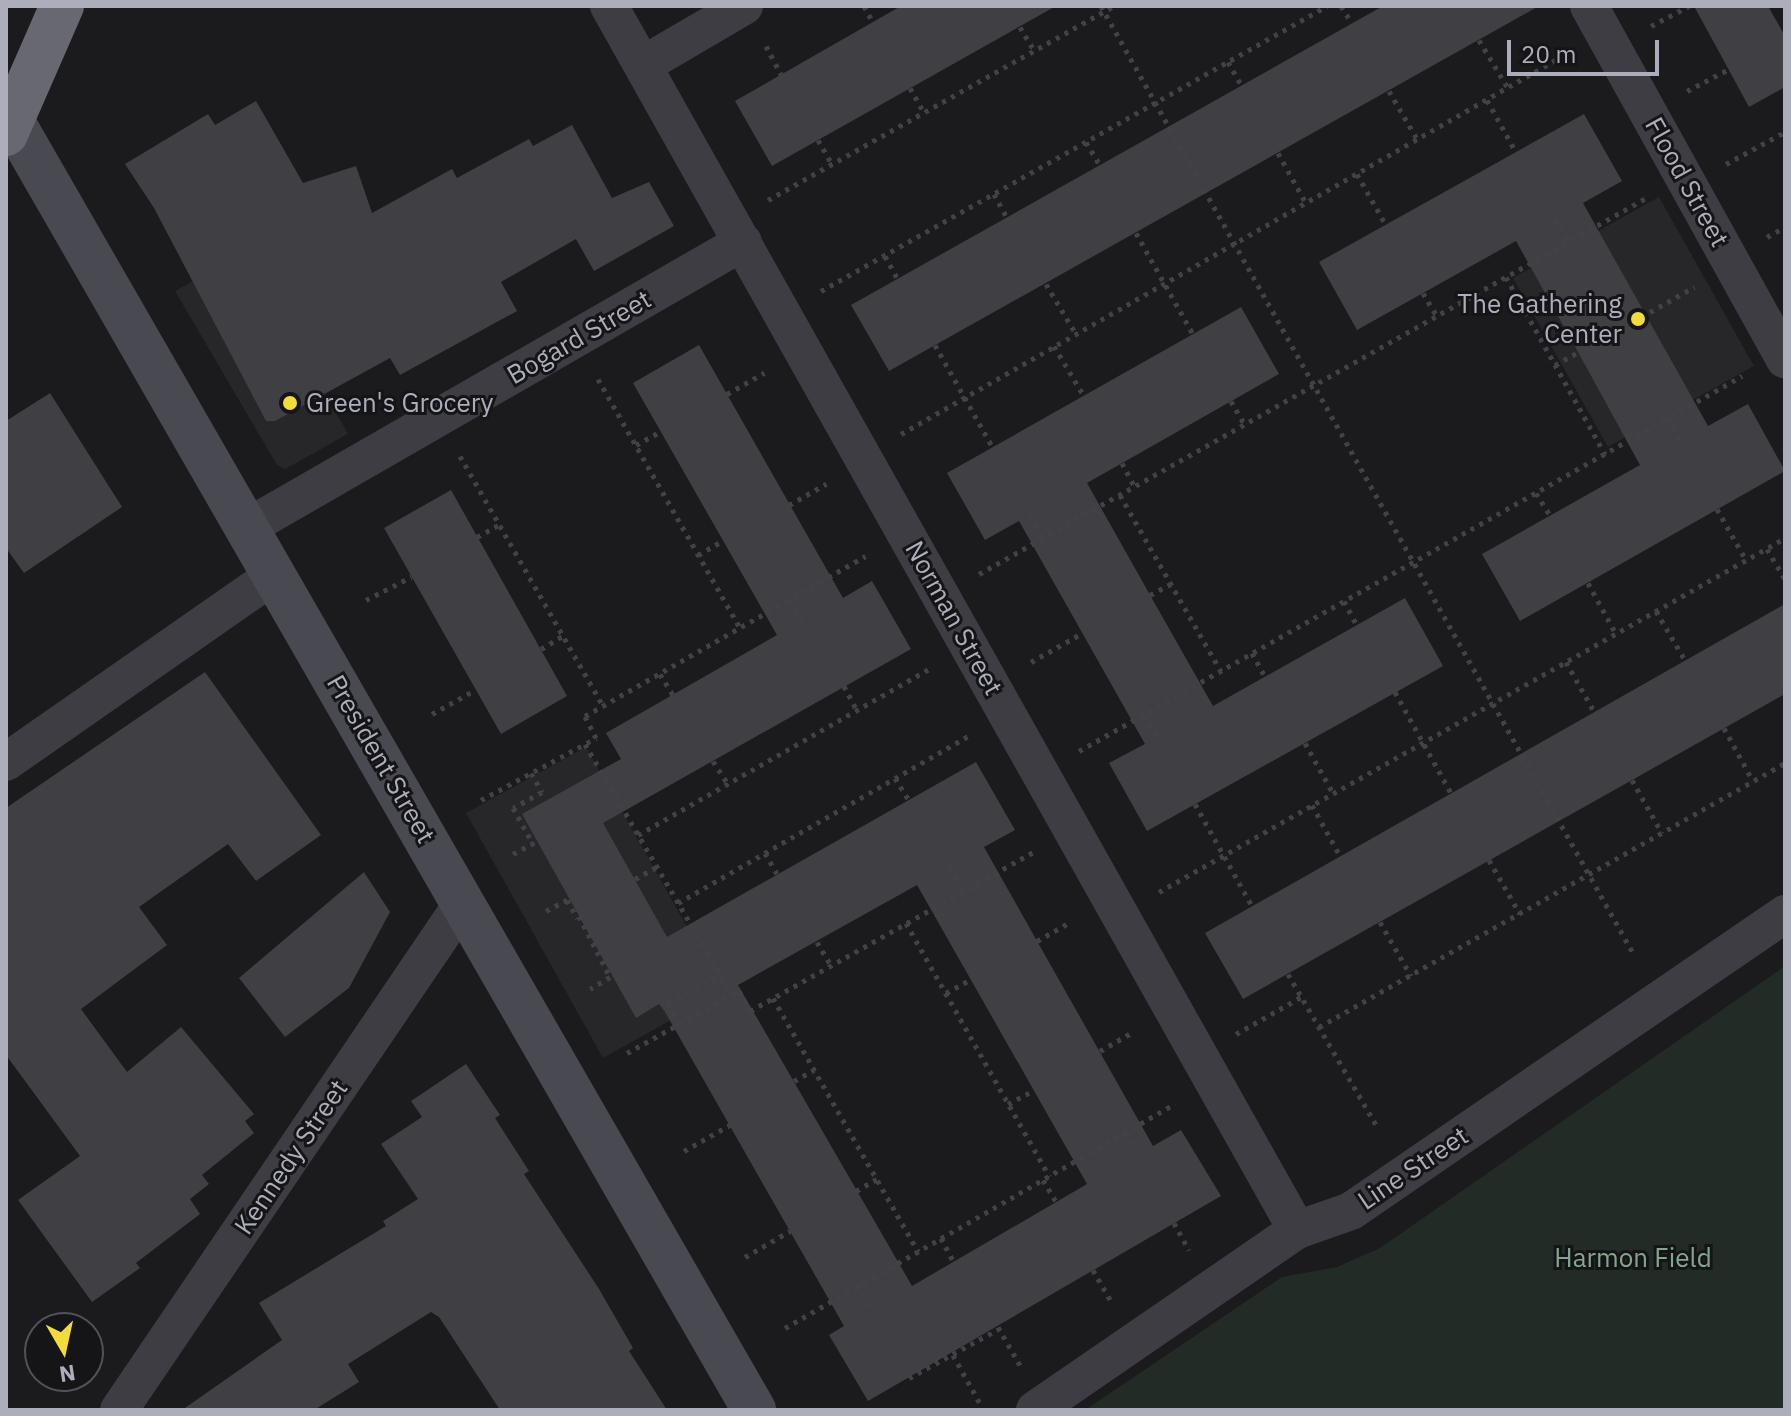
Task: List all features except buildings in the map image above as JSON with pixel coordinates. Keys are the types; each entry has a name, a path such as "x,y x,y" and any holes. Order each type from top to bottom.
{"highway":[{"path":"8,122 62,6"}],"street":[{"name":"Norman Street","path":"609,6 1297,1230"},
{"name":"Flood Street","path":"1589,6 1785,359"},
{"path":"643,65 753,22"},
{"name":"President Street","path":"8,122 248,527 754,1410"},
{"name":"Bogard Street","path":"248,527 743,242"},
{"path":"6,762 275,574"},
{"name":"Kennedy Street","path":"119,1410 463,903"},
{"name":"Line Street","path":"1035,1410 1297,1230 1351,1211 1785,914"}],"path":[{"path":"864,6 873,22"},
{"path":"761,204 1103,8 1113,6"},
{"path":"813,296 1327,6"},
{"path":"1341,6 1352,23"},
{"path":"1649,27 1689,6"},
{"path":"1103,8 1633,953"},
{"path":"753,22 781,74"},
{"path":"1020,27 1034,50"},
{"path":"1479,40 1508,88"},
{"path":"893,438 1570,52"},
{"path":"1228,62 1242,86"},
{"path":"1685,92 1729,69"},
{"path":"910,88 924,112"},
{"path":"1389,91 1417,139"},
{"path":"1487,100 1516,152"},
{"path":"1725,165 1785,132"},
{"path":"818,140 832,164"},
{"path":"1086,142 1100,165"},
{"path":"1278,153 1306,203"},
{"path":"1357,174 1386,225"},
{"path":"994,194 1007,217"},
{"path":"972,579 1651,195"},
{"path":"1555,219 1568,242"},
{"path":"1766,238 1785,227"},
{"path":"1136,233 1193,334"},
{"path":"885,256 898,279"},
{"path":"1506,277 1605,454"},
{"path":"1046,284 1076,334"},
{"path":"1650,312 1699,284"},
{"path":"1423,293 1437,316"},
{"path":"935,345 993,448"},
{"path":"1054,346 1084,396"},
{"path":"1555,365 1578,352"},
{"path":"727,394 771,369"},
{"path":"593,370 740,628"},
{"path":"1071,756 1748,373"},
{"path":"1231,401 1245,425"},
{"path":"1669,418 1681,442"},
{"path":"636,445 661,431"},
{"path":"455,449 603,706"},
{"path":"1122,463 1134,486"},
{"path":"789,505 833,480"},
{"path":"1536,493 1550,515"},
{"path":"1120,495 1221,671"},
{"path":"1717,509 1746,560"},
{"path":"1030,515 1043,538"},
{"path":"477,537 499,525"},
{"path":"1150,896 1785,538"},
{"path":"698,555 722,541"},
{"path":"1767,549 1785,579"},
{"path":"481,800 596,738 585,716 874,551"},
{"path":"366,600 411,577"},
{"path":"1588,583 1616,634"},
{"path":"1150,595 1171,584"},
{"path":"789,600 802,621"},
{"path":"1344,601 1357,625"},
{"path":"1656,611 1685,660"},
{"path":"1021,667 1079,635"},
{"path":"541,649 563,636"},
{"path":"1252,653 1265,676"},
{"path":"1566,662 1594,711"},
{"path":"638,835 937,664"},
{"path":"660,674 673,695"},
{"path":"844,686 857,710"},
{"path":"432,714 475,690"},
{"path":"1395,692 1451,793"},
{"path":"1144,715 1157,737"},
{"path":"1724,728 1753,781"},
{"path":"678,903 975,732"},
{"path":"1305,743 1333,793"},
{"path":"585,744 732,995"},
{"path":"713,761 728,784"},
{"path":"1319,1027 1785,763"},
{"path":"513,854 535,842 513,808 542,792 531,773"},
{"path":"895,778 909,800"},
{"path":"1632,780 1662,833"},
{"path":"1195,804 1252,906"},
{"path":"1312,805 1340,856"},
{"path":"627,1053 739,991 750,1011 1041,847"},
{"path":"765,853 777,874"},
{"path":"1489,860 1520,914"},
{"path":"635,879 657,867"},
{"path":"949,867 963,891"},
{"path":"546,911 567,900 578,917 610,977 590,989"},
{"path":"1037,941 1080,916"},
{"path":"1380,922 1411,976"},
{"path":"906,923 1008,1104 1056,1202"},
{"path":"817,942 831,965"},
{"path":"1288,974 1378,1128"},
{"path":"680,1024 668,1003 720,975"},
{"path":"946,993 971,979"},
{"path":"1230,1038 1301,997"},
{"path":"773,998 918,1251"},
{"path":"1100,1051 1142,1027"},
{"path":"794,1081 814,1070"},
{"path":"1008,1104 1034,1090"},
{"path":"785,1328 1183,1100"},
{"path":"684,1151 730,1125"},
{"path":"1125,1133 1138,1154"},
{"path":"856,1191 877,1179"},
{"path":"1174,1223 1194,1258"},
{"path":"745,1257 790,1231"},
{"path":"941,1238 954,1262"},
{"path":"1093,1270 1117,1311"},
{"path":"858,1285 872,1310"},
{"path":"909,1378 998,1328 1025,1374"},
{"path":"953,1355 981,1405"}],"shaded area":[{"path":"1659,197 1754,366 1608,447 1513,278"},
{"path":"286,230 263,284 348,434 285,469 277,465 175,291"},
{"path":"586,747 723,991 603,1058 466,813"}],"green space":[{"name":"Harmon Field","path":"1785,966 1785,1410 1085,1410 1282,1277 1337,1267 1380,1248"}],"place":[{"name":"The Gathering Center","path":"1638,319"},
{"name":"Green's Grocery","path":"290,403"}]}
